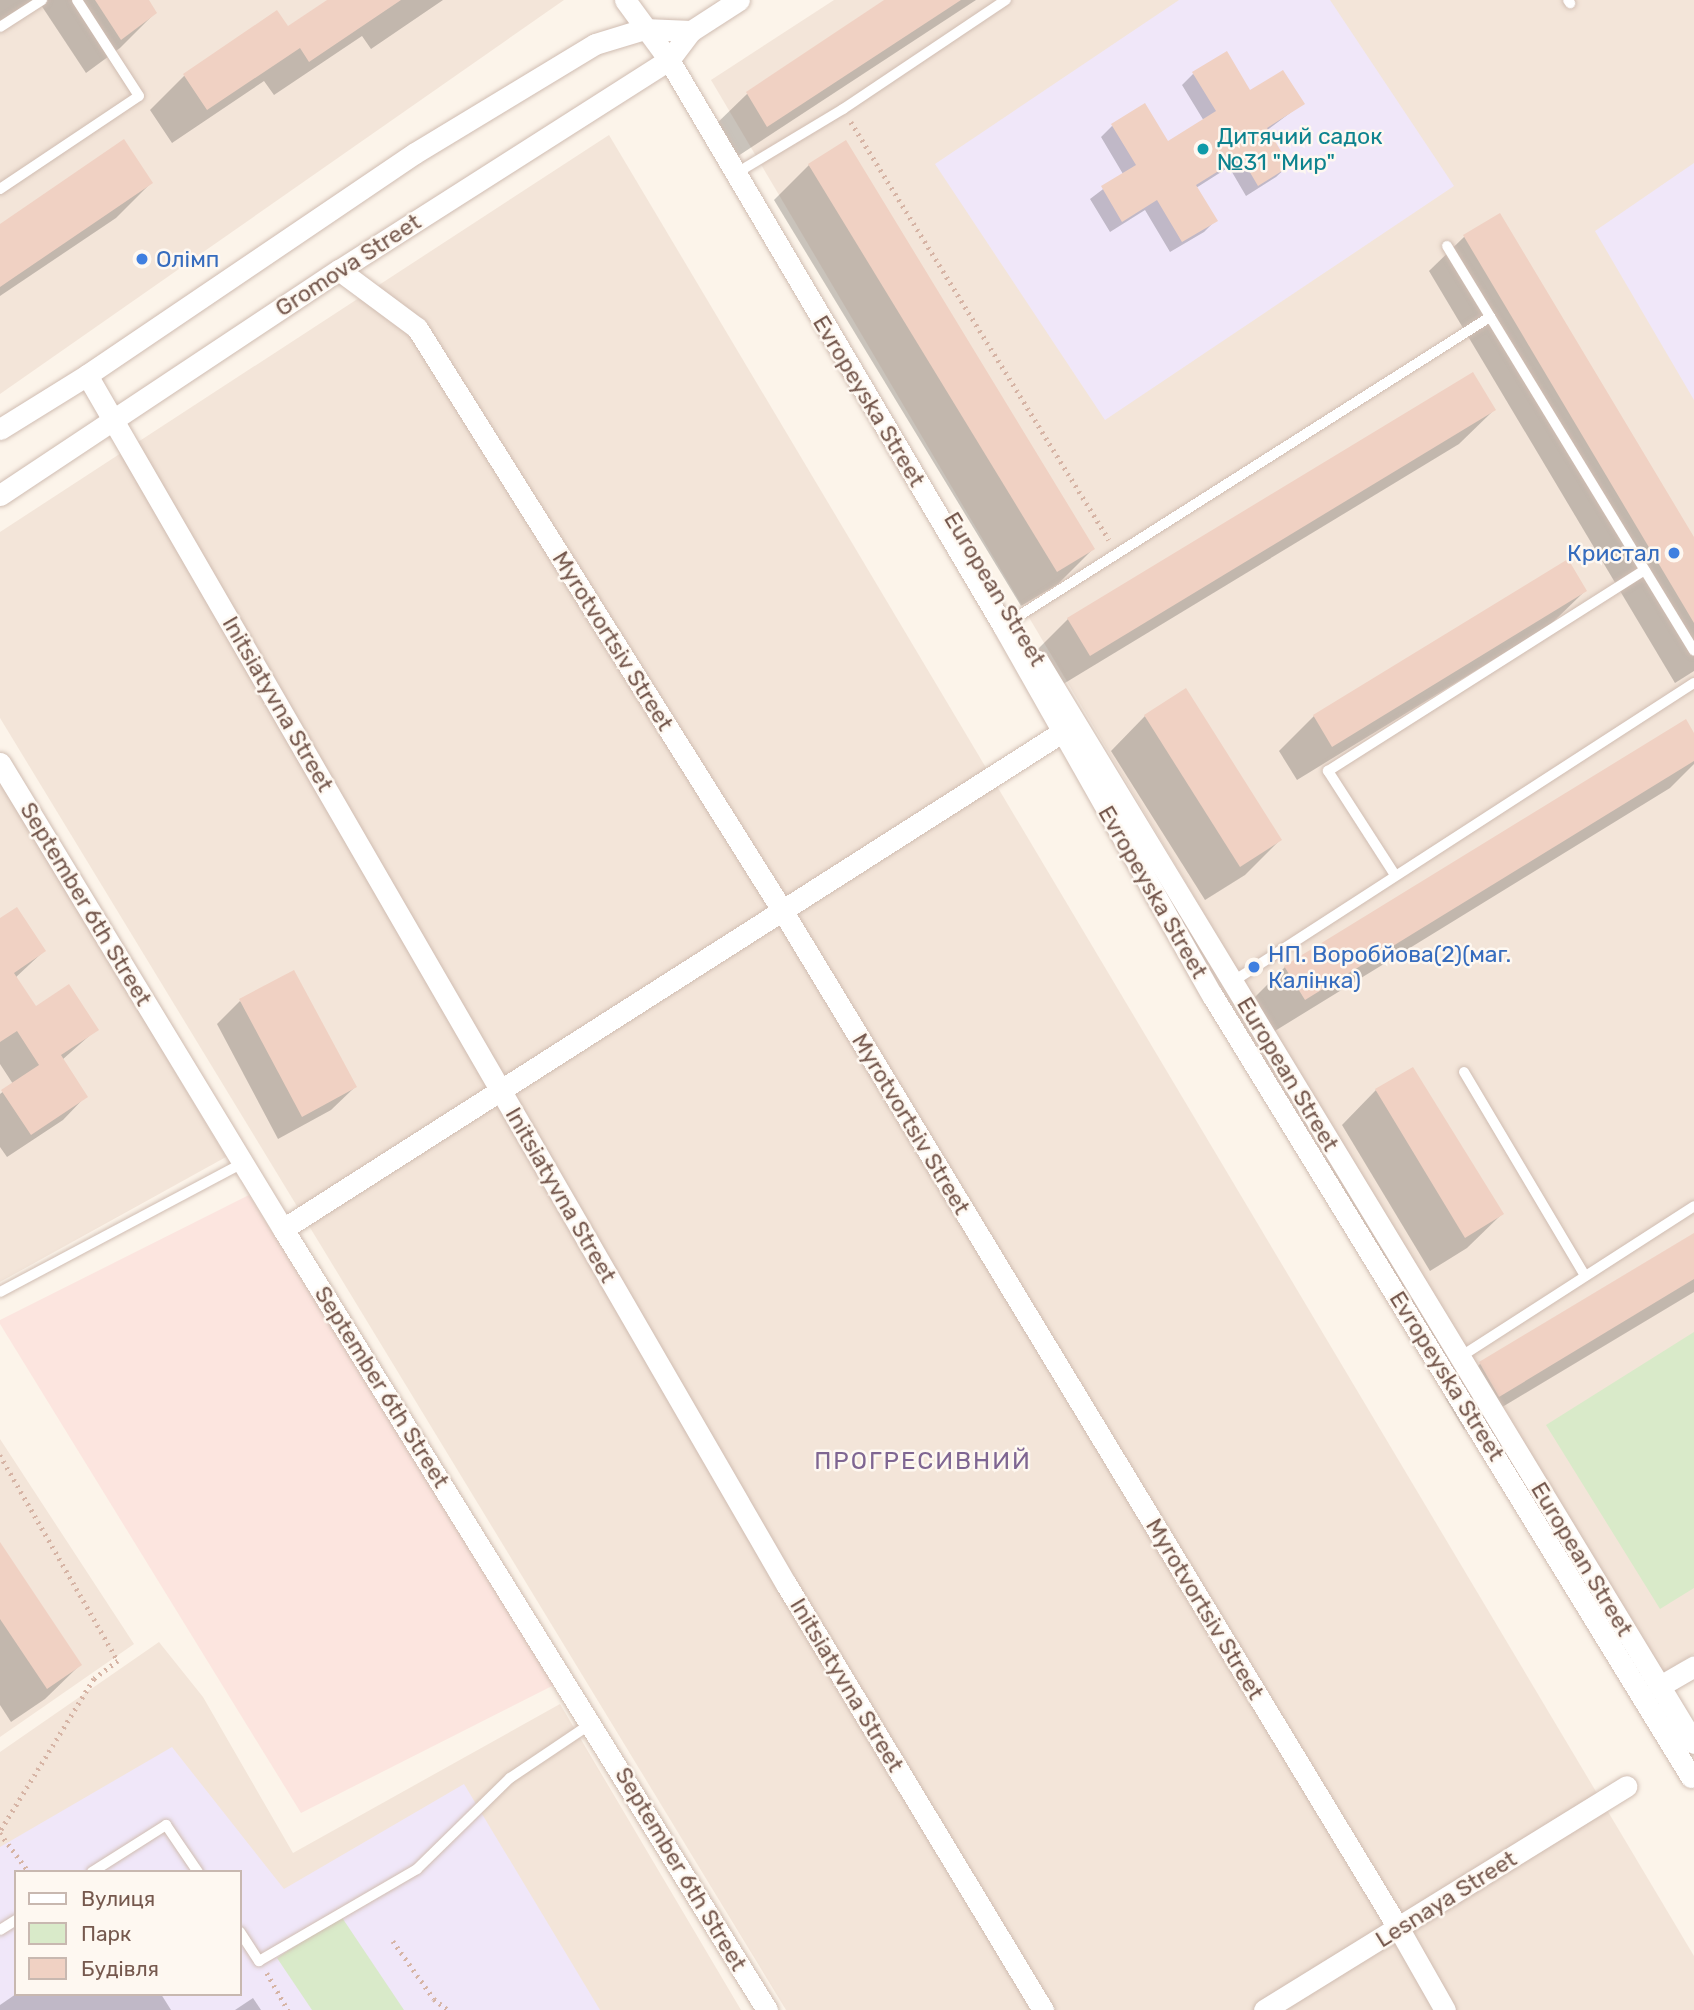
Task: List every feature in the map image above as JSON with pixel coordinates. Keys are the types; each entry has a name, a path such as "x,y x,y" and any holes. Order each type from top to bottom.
{"street":[{"name":"Evropeyska Street","path":"625,0 668,60 1003,626 1212,995 1443,1368 1691,1777"},
{"name":"Gromova Street","path":"0,495 113,417 338,270 668,60 691,31 739,0"},
{"path":"0,429 87,375 415,153 595,44 644,29 691,31"},
{"name":"European Street","path":"687,82 1660,1686 1691,1730"},
{"name":"Myrotvortsiv Street","path":"338,270 417,328 782,911 1399,1929 1445,2010"},
{"name":"Initsiatyvna Street","path":"87,375 786,1584 1043,2010"},
{"path":"283,1229 1062,732"},
{"name":"September 6th Street","path":"0,762 283,1229 592,1723 767,2010"},
{"path":"1660,1686 1694,1666"},
{"name":"Lesnaya Street","path":"1264,2010 1399,1929 1626,1786"}],"lane":[{"path":"0,27 42,0"},
{"path":"0,189 139,96 77,0"},
{"path":"735,174 843,109 1006,0"},
{"path":"1447,246 1694,650"},
{"path":"1003,626 1490,317"},
{"path":"1395,875 1328,771 1645,570"},
{"path":"1212,995 1694,683"},
{"path":"1464,1072 1586,1276"},
{"path":"0,1292 243,1163"},
{"path":"1443,1368 1694,1206"},
{"path":"242,1935 259,1961 417,1869 510,1778 592,1723"},
{"path":"95,1870 166,1825 197,1870"}],"path":[{"path":"843,109 1117,554"},
{"path":"0,1455 118,1661 94,1679 0,1833 28,1870"},
{"path":"393,1941 434,1999 448,2010"},
{"path":"259,1961 288,2010"}],"shaded area":[{"path":"0,0 564,0 0,394"},
{"path":"834,0 1694,0 1694,1654 1656,1677 711,80"},
{"path":"1179,0 1330,0 1454,186 1105,420 935,164"},
{"path":"609,135 1694,1956 1694,2010 786,2010 0,718 0,532"},
{"path":"1694,163 1694,400 1595,231"},
{"path":"0,779 226,1157 0,1282"},
{"path":"249,1195 554,1685 301,1813 0,1324 0,1320"},
{"path":"0,1439 134,1644 0,1737"},
{"path":"159,1642 203,1697 293,1853 560,1704 741,2010 0,2010 0,1752"},
{"path":"172,1747 284,1889 464,1784 600,2010 0,2010 0,1847"}],"green space":[{"path":"1694,1332 1694,1588 1660,1609 1546,1425"},
{"path":"341,1916 404,2010 312,2010 277,1958"}],"building":[{"path":"95,0 149,0 157,13 121,40"},
{"path":"327,0 401,0 309,62 300,48 207,110 183,74 277,10 288,26"},
{"path":"884,0 961,0 767,127 746,92"},
{"name":"Дитячий садок №31 \"Мир\"","path":"1227,51 1250,90 1283,70 1305,104 1267,128 1290,166 1258,186 1241,157 1196,185 1218,221 1182,242 1157,200 1122,222 1101,186 1136,165 1111,124 1145,103 1168,141 1216,111 1192,72"},
{"path":"124,139 153,183 0,287 0,224"},
{"path":"846,140 1095,549 1057,572 808,164"},
{"path":"1500,213 1694,537 1694,623 1463,235"},
{"path":"1473,372 1496,410 1090,656 1067,618"},
{"path":"1568,559 1587,591 1332,747 1313,715"},
{"path":"1186,688 1282,840 1240,867 1144,715"},
{"path":"1686,719 1694,733 1694,761 1305,1000 1284,966"},
{"path":"17,907 46,951 14,973 36,1006 69,984 99,1030 61,1055 88,1097 31,1135 1,1090 39,1065 17,1031 0,1042 0,918"},
{"path":"294,970 357,1087 302,1117 239,999"},
{"path":"1413,1067 1504,1214 1465,1238 1375,1089"},
{"path":"1694,1233 1694,1279 1499,1397 1479,1362"},
{"path":"0,1542 82,1665 47,1689 0,1619"}],"place":[{"name":"Дитячий садок №31 \"Мир\"","path":"1203,149"},
{"name":"Олімп","path":"142,259"},
{"name":"Кристал","path":"1674,553"},
{"name":"НП. Воробйова(2)(маг. Калінка)","path":"1254,967"}],"district":[{"name":"ПРОГРЕСИВНИЙ","path":"923,1462"}]}
